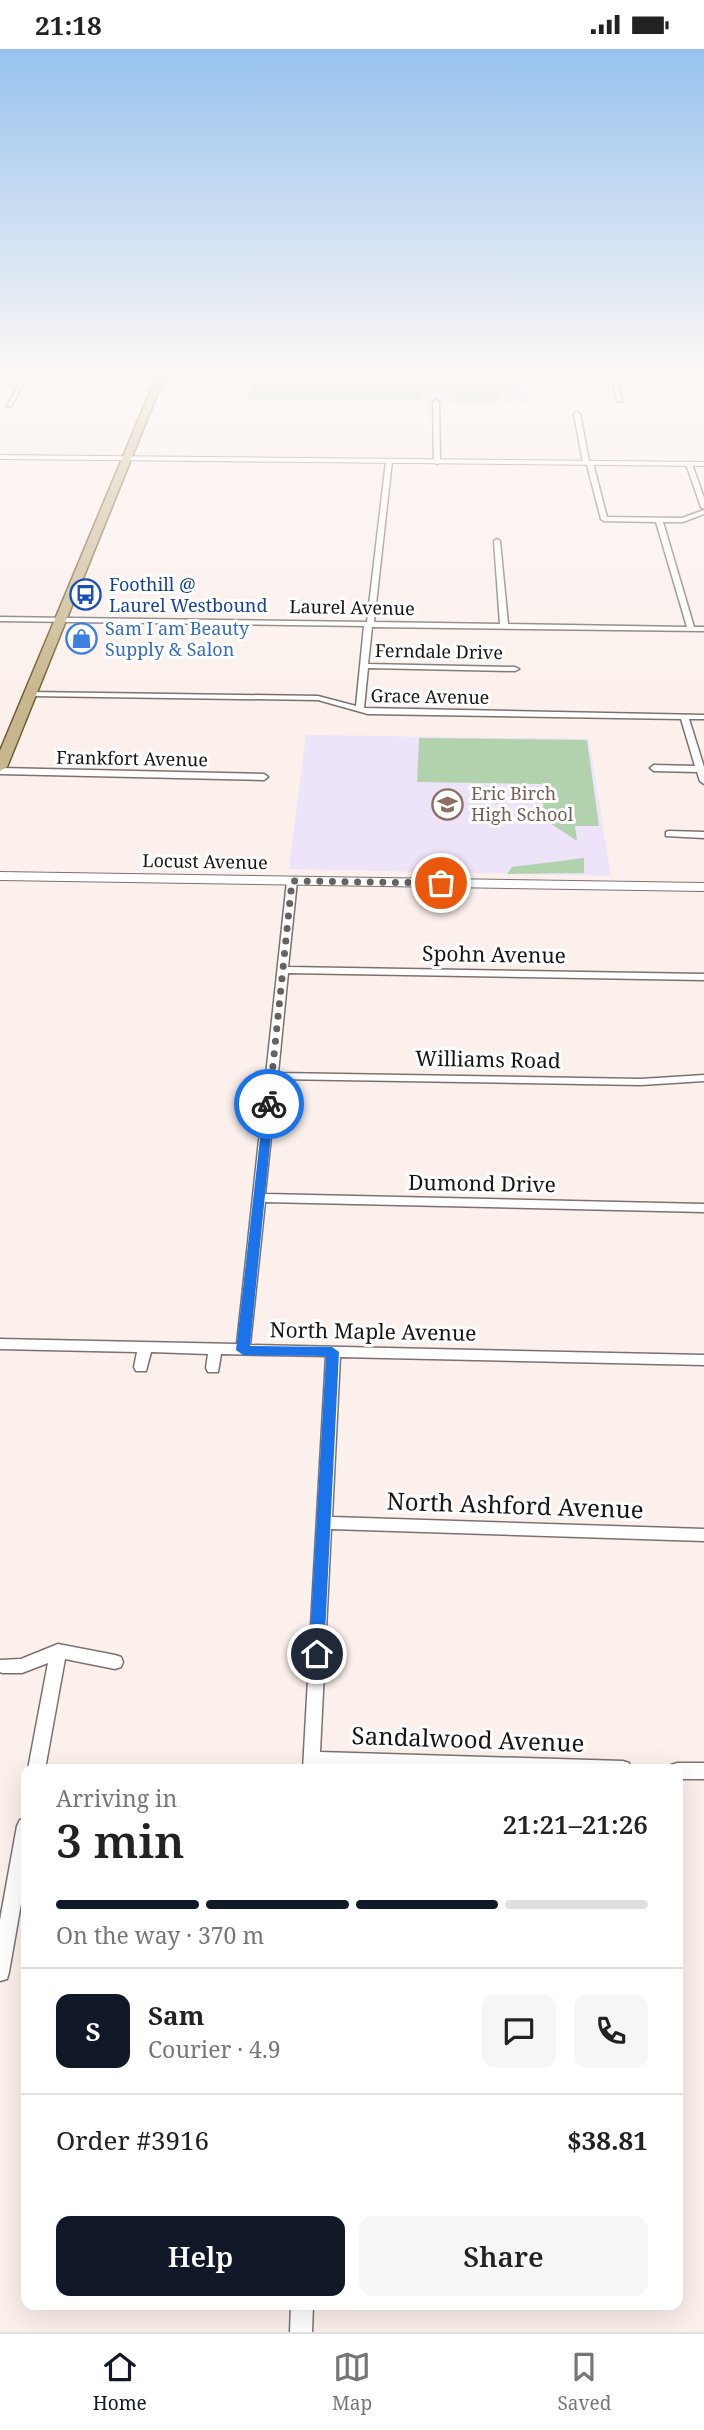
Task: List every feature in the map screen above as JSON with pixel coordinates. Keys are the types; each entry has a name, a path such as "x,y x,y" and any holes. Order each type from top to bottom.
{"main road":[{"path":"0,769 117,482"},
{"name":"Locust Avenue","path":"0,876 704,887"}],"street":[{"path":"359,711 386,482"},
{"path":"593,482 604,519 659,520 694,518 704,510 695,482"},
{"path":"659,520 691,628"},
{"path":"497,541 504,626"},
{"name":"Laurel Avenue","path":"0,619 704,629"},
{"name":"Ferndale Drive","path":"363,666 515,669"},
{"name":"Grace Avenue","path":"31,694 318,698 359,711 704,717"},
{"path":"684,716 704,781"},
{"path":"653,768 699,769"},
{"name":"Frankfort Avenue","path":"0,769 264,777"},
{"path":"669,834 704,835"},
{"path":"243,1350 292,881"},
{"name":"Spohn Avenue","path":"282,970 704,978"},
{"name":"Williams Road","path":"272,1076 641,1082 704,1078"},
{"name":"Dumond Drive","path":"259,1198 704,1208"},
{"name":"North Maple Avenue","path":"0,1344 704,1360"},
{"path":"141,1367 145,1348"},
{"path":"213,1368 215,1350"},
{"path":"311,1764 332,1352"},
{"name":"North Ashford Avenue","path":"324,1523 704,1535"},
{"path":"37,1764 58,1651"},
{"path":"2,1666 22,1666 58,1651 115,1662"},
{"path":"683,1770 704,1771"},
{"path":"0,1972 21,1854"},
{"path":"301,2332 302,2310"}],"shaded area":[{"name":"Eric Birch High School","path":"306,735 589,739 611,876 289,869"}],"green space":[{"path":"419,738 587,740 599,826 575,826 577,841 544,819 542,784 417,782"},
{"path":"584,858 584,873 507,874 512,867"}],"way so far":[{"path":"269,1104 292,881 441,883"}],"place":[{"name":"Foothill @ Laurel Westbound","path":"86,595"},
{"name":"Sam I am Beauty Supply & Salon","path":"82,639"},
{"name":"Eric Birch High School","path":"448,804"}],"route":[{"path":"269,1104 243,1350 332,1352 317,1654"}]}
